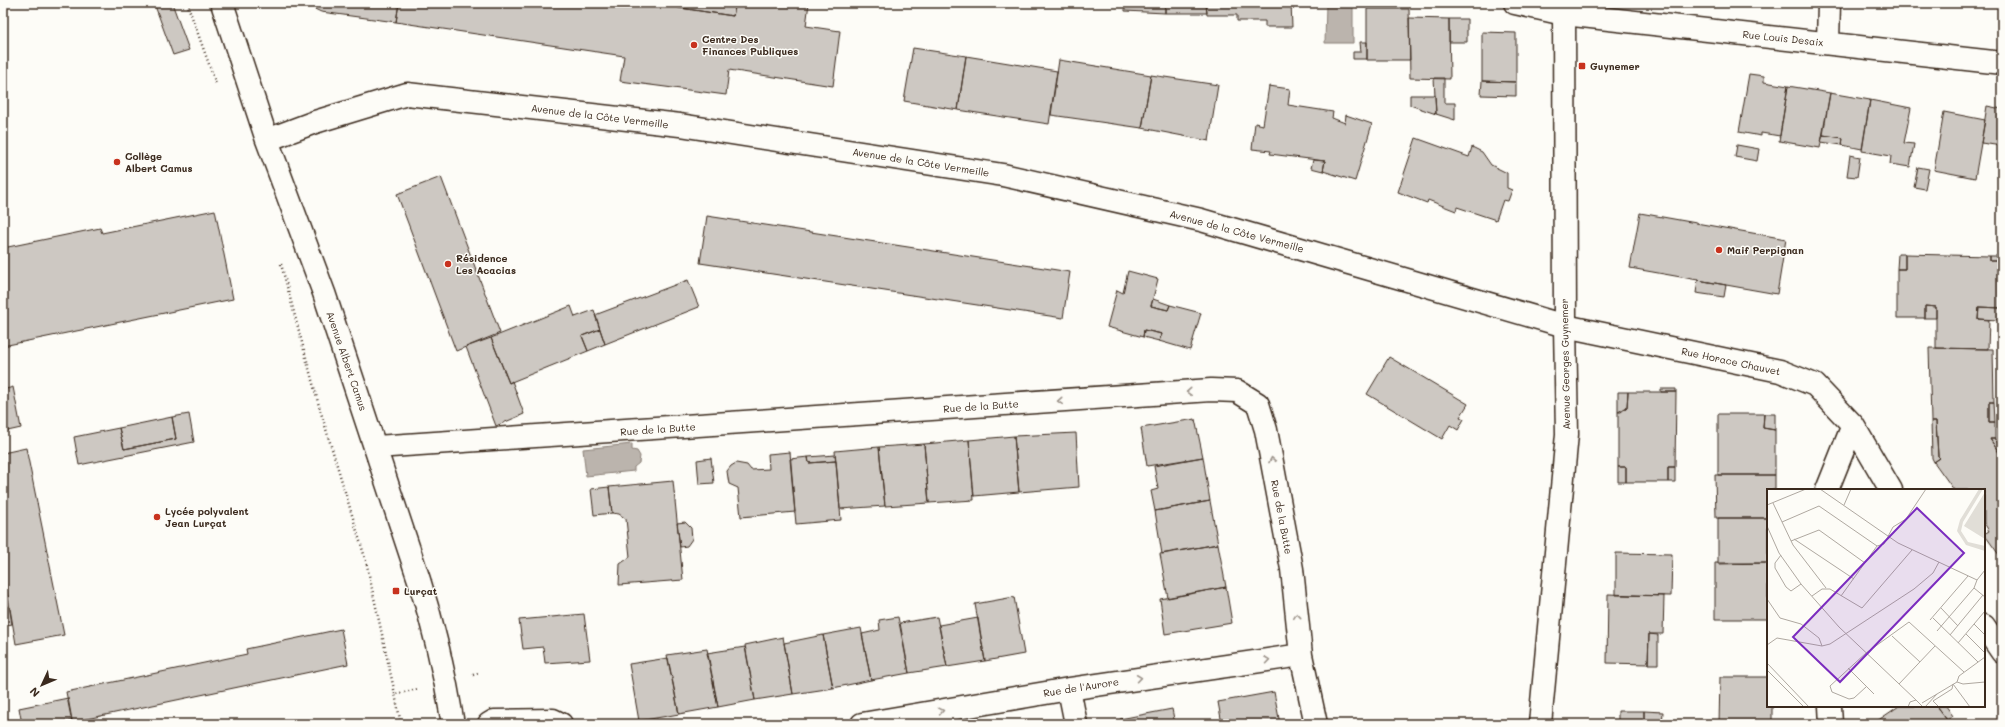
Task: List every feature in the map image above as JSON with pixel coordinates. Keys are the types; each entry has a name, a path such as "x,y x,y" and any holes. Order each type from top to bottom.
{"street":[{"name":"Avenue Albert Camus","path":"222,3 267,140 324,293 429,609 446,683 452,724"},
{"name":"Rue Louis Desaix","path":"1515,3 1828,43 2002,63"},
{"path":"1828,43 1829,3"},
{"name":"Avenue Georges Guynemer","path":"1540,724 1566,434 1564,9"},
{"name":"Avenue de la Côte Vermeille","path":"267,140 315,122 407,94 680,125 1003,174 1201,220 1565,326"},
{"name":"Rue Horace Chauvet","path":"1565,326 1780,371 1815,385 1853,426 1890,489"},
{"name":"Rue de la Butte","path":"376,447 1195,392 1237,391 1258,404 1266,430 1292,569 1301,655 1316,724"},
{"path":"1827,489 1853,426"},
{"path":"1985,627 2002,652"},
{"name":"Rue de l'Aurore","path":"862,724 1069,689 1301,655"},
{"path":"1069,689 1076,724"},
{"path":"1830,707 1831,724"},
{"path":"489,724 494,721 553,720 561,724"}],"path":[{"path":"187,3 218,89"},
{"path":"280,260 319,406 366,561 395,694"}],"shaded area":[{"path":"1326,3 1353,3 1353,43 1325,43"},
{"path":"632,444 632,450 637,451 640,456 639,463 634,467 634,471 586,476 583,449"}],"building":[{"path":"154,3 172,3 189,50 173,55"},
{"path":"302,3 399,3 396,22 321,12"},
{"name":"Centre Des Finances Publiques","path":"399,3 648,3 733,16 736,3 809,3 806,26 840,31 833,86 729,70 726,95 620,81 624,56 396,22"},
{"path":"648,3 736,3 733,16"},
{"path":"1125,3 1165,3 1165,13 1125,11"},
{"path":"1165,3 1206,3 1207,13 1165,13"},
{"path":"1206,3 1291,3 1292,27 1265,27 1265,21 1237,21 1237,15 1207,15"},
{"path":"1367,9 1409,9 1410,60 1367,60"},
{"path":"1409,18 1449,19 1450,79 1410,78"},
{"path":"1449,19 1467,19 1467,42 1449,42"},
{"path":"1482,32 1516,33 1516,82 1482,81"},
{"path":"1360,42 1367,42 1367,59 1353,59 1353,52 1361,52"},
{"path":"913,48 966,56 958,110 904,101"},
{"path":"966,56 1057,71 1049,124 958,110"},
{"path":"1059,60 1151,75 1142,128 1051,115"},
{"path":"1749,74 1764,76 1764,82 1788,86 1780,136 1761,133 1761,136 1739,132"},
{"path":"1151,75 1218,85 1209,141 1142,128"},
{"path":"1434,78 1444,78 1444,103 1455,103 1455,120 1436,114"},
{"path":"1482,81 1516,82 1516,96 1481,95"},
{"path":"1269,86 1290,89 1288,105 1333,112 1332,118 1345,123 1346,115 1372,124 1355,181 1323,171 1325,161 1270,154 1271,151 1252,149 1255,123 1263,125"},
{"path":"1788,86 1830,93 1820,148 1779,141"},
{"path":"1830,93 1870,100 1862,149 1842,145 1843,138 1823,135"},
{"path":"1410,95 1435,95 1436,114 1410,105"},
{"path":"1870,100 1911,108 1904,143 1914,144 1910,167 1890,164 1891,156 1862,151"},
{"path":"1987,106 2002,109 2002,146 1981,143"},
{"path":"1944,112 1985,120 1975,178 1934,170"},
{"path":"1823,135 1843,138 1842,145 1821,142"},
{"path":"1416,138 1469,157 1472,147 1482,152 1491,165 1507,173 1507,188 1512,190 1508,201 1503,200 1496,220 1457,207 1456,211 1428,200 1427,203 1398,192"},
{"path":"1737,145 1759,149 1757,161 1735,157"},
{"path":"1850,155 1860,157 1857,177 1847,176"},
{"path":"1313,160 1325,161 1323,171 1311,168"},
{"path":"1918,167 1929,169 1925,189 1914,187"},
{"name":"Résidence Les Acacias","path":"441,177 500,333 456,351 397,194"},
{"path":"215,210 233,299 3,346 3,248 100,228 102,233"},
{"path":"1640,213 1786,239 1777,294 1630,268"},
{"path":"707,216 1070,272 1063,318 700,263"},
{"path":"1898,254 1905,254 1905,269 1897,269"},
{"path":"1905,254 1990,256 1990,261 2002,261 2002,320 2000,320 2001,308 1979,307 1978,319 1989,320 1988,349 1936,348 1936,307 1925,306 1925,318 1897,318 1897,269 1905,269"},
{"path":"1990,256 2002,256 2002,261 1990,261"},
{"path":"1128,271 1158,279 1151,306 1168,310 1170,305 1201,313 1190,350 1159,341 1162,334 1144,330 1143,337 1107,327 1117,290 1123,293"},
{"path":"688,280 699,307 605,344 595,315"},
{"path":"1698,280 1726,285 1724,297 1696,293"},
{"path":"1153,299 1170,305 1168,310 1151,306"},
{"path":"571,306 575,317 594,310 600,329 582,336 588,351 509,383 491,338"},
{"path":"1925,306 1936,307 1936,318 1925,318"},
{"path":"1979,307 2001,308 2000,320 1978,319"},
{"path":"600,329 605,344 588,351 582,336"},
{"path":"1144,330 1162,334 1159,341 1143,337"},
{"path":"491,338 509,383 512,381 524,414 496,426 466,347"},
{"path":"1929,348 1993,349 1994,402 1989,402 1989,422 1995,422 1995,439 1990,439 2000,454 2002,453 2002,559 1985,535 1985,533 1989,531 1985,525 1985,489 1953,489 1934,462 1940,458 1938,456 1936,421 1931,421"},
{"path":"1389,357 1468,404 1460,417 1464,419 1458,430 1450,425 1442,439 1367,394"},
{"path":"13,387 21,428 3,432 3,390"},
{"path":"1661,389 1676,389 1676,392 1661,392"},
{"path":"1618,392 1628,392 1627,407 1621,412 1618,412"},
{"path":"1628,392 1676,392 1675,467 1668,467 1668,482 1626,482 1626,467 1618,467 1618,412 1627,407"},
{"path":"1989,402 1994,402 1995,422 1989,422"},
{"path":"189,414 194,442 79,465 74,437 119,428 124,449 176,439 172,417"},
{"path":"1718,414 1764,414 1763,428 1775,430 1775,475 1718,475"},
{"path":"1764,414 1775,414 1775,430 1763,428"},
{"path":"172,417 176,439 124,449 119,428"},
{"path":"1195,419 1203,457 1147,466 1141,428"},
{"path":"1931,421 1936,421 1938,456 1940,458 1934,462 1932,458"},
{"path":"1076,433 1079,487 1019,492 1014,436"},
{"path":"1014,436 1019,492 974,496 969,440"},
{"path":"1990,439 1995,439 2002,448 2002,453 2000,454"},
{"path":"969,440 974,500 929,503 924,444"},
{"path":"924,444 929,503 885,506 879,447"},
{"path":"879,447 885,506 840,509 835,451"},
{"path":"26,448 64,635 16,644 3,568 3,453"},
{"path":"790,452 795,512 741,517 738,488 729,484 727,471 736,463 747,465 751,470 769,469 768,454"},
{"path":"835,455 836,461 809,463 808,457"},
{"path":"808,457 809,463 836,461 841,520 796,524 790,459"},
{"path":"1203,457 1210,501 1155,511 1151,491 1158,489 1154,466"},
{"path":"711,458 714,483 699,484 697,460"},
{"path":"1618,467 1626,467 1626,482 1618,482"},
{"path":"1668,467 1675,467 1675,482 1668,482"},
{"path":"1715,475 1775,475 1775,489 1767,489 1767,518 1716,518"},
{"path":"673,481 683,580 619,585 620,564 630,557 626,519 619,514 612,513 609,487"},
{"path":"609,487 612,513 594,515 591,489"},
{"path":"1210,501 1218,544 1162,554 1155,511"},
{"path":"1718,518 1767,518 1767,563 1718,564"},
{"path":"685,522 691,528 692,539 687,546 680,547 677,523"},
{"path":"1218,544 1226,587 1168,598 1160,554"},
{"path":"1616,553 1672,554 1671,596 1616,595"},
{"path":"1715,563 1767,563 1767,619 1715,619"},
{"path":"3,568 12,624 3,626"},
{"path":"1226,587 1232,623 1165,634 1160,599"},
{"path":"1608,594 1664,596 1663,634 1649,634 1648,664 1607,663"},
{"path":"1014,597 1024,654 985,661 975,604"},
{"path":"584,614 590,660 545,663 543,647 523,649 519,620"},
{"path":"898,617 909,673 871,680 862,634 880,630 879,620"},
{"path":"937,617 947,667 909,673 900,623"},
{"path":"978,618 985,661 947,667 939,625"},
{"path":"861,628 871,680 833,688 823,635"},
{"path":"341,629 348,664 72,722 66,692 247,654 246,649"},
{"path":"1649,634 1658,635 1658,664 1648,664"},
{"path":"823,635 833,688 793,694 784,643"},
{"path":"783,637 793,694 755,700 745,645"},
{"path":"745,647 755,700 718,707 707,653"},
{"path":"707,649 718,707 679,714 667,655"},
{"path":"668,658 679,714 639,721 629,664"},
{"path":"1720,677 1767,677 1767,707 1772,707 1772,724 1719,724"},
{"path":"1274,692 1280,724 1222,724 1218,702"},
{"path":"68,698 72,720 53,724 22,724 19,708"},
{"path":"1898,707 1937,707 1947,720 1942,724 1879,724 1877,721"},
{"path":"1937,707 1947,707 1953,716 1947,720"},
{"path":"1172,709 1175,724 1121,724 1120,719"},
{"path":"1618,711 1644,711 1644,724 1618,724"},
{"path":"1644,711 1663,712 1662,724 1644,724"}],"place":[{"name":"Centre Des Finances Publiques","path":"694,45"},
{"name":"Guynemer","path":"1582,66"},
{"name":"Collège Albert Camus","path":"117,162"},
{"name":"Maif Perpignan","path":"1719,250"},
{"name":"Résidence Les Acacias","path":"448,264"},
{"name":"Lycée polyvalent Jean Lurçat","path":"157,517"},
{"name":"Lurçat","path":"396,591"}]}
